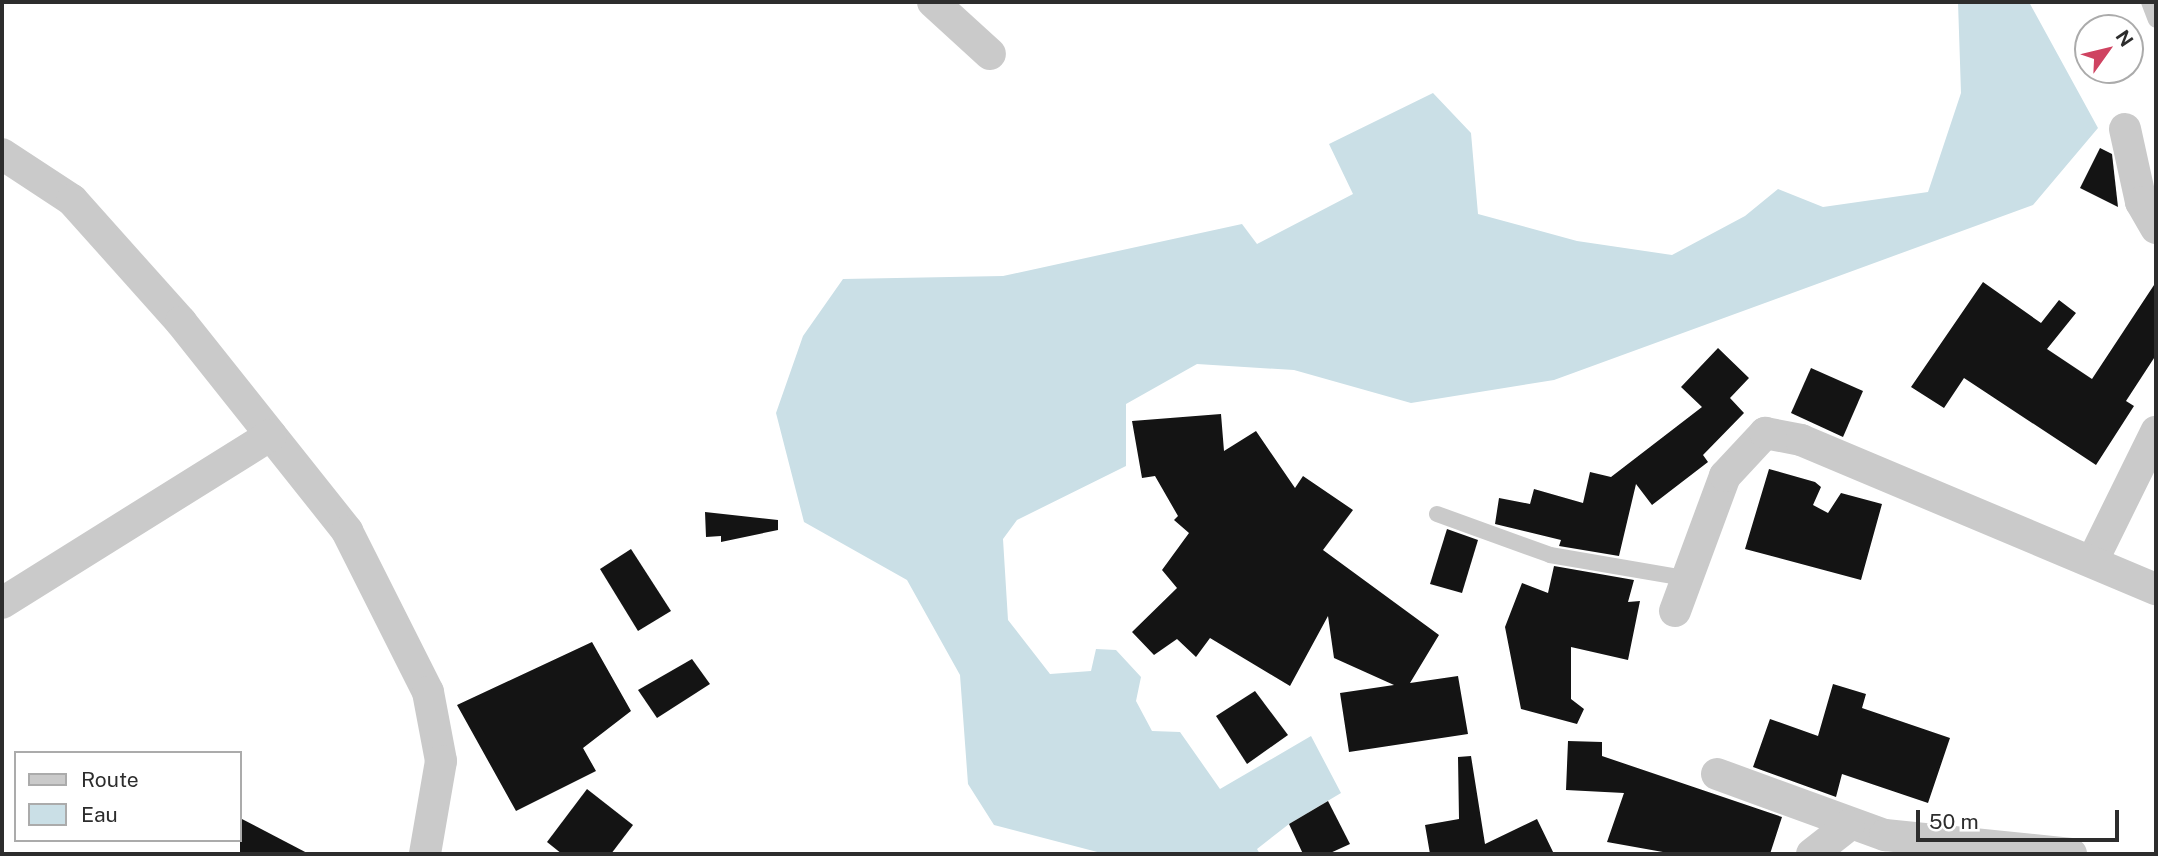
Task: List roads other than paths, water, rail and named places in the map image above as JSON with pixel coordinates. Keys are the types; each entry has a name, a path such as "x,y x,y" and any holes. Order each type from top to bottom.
{"street":[{"path":"933,2 990,54"},
{"path":"2125,129 2141,202 2156,228"},
{"path":"2,154 72,200 271,435 347,531 428,692 441,761 425,854"},
{"path":"2093,560 2156,432"},
{"path":"1675,611 1725,476 1765,433 1801,440 2093,560 2156,589"},
{"path":"2,603 271,435"},
{"path":"1717,774 1849,825 2071,854"},
{"path":"1812,854 1849,825"}],"lane":[{"path":"2149,2 2156,20"},
{"path":"1437,514 1550,555 1685,578"}],"water":[{"path":"1958,2 2029,2 2098,128 2033,205 1554,380 1411,403 1294,370 1197,364 1126,404 1126,466 1017,520 1003,539 1008,620 1050,674 1091,671 1096,649 1116,650 1141,677 1136,701 1152,731 1180,732 1220,789 1311,736 1341,793 1289,824 1257,849 1260,854 1105,854 994,825 968,784 960,675 907,580 804,522 776,413 803,336 843,279 1003,276 1242,224 1257,244 1353,194 1329,144 1433,93 1471,133 1478,214 1577,241 1672,255 1745,216 1778,189 1823,207 1928,192 1961,93"}]}
